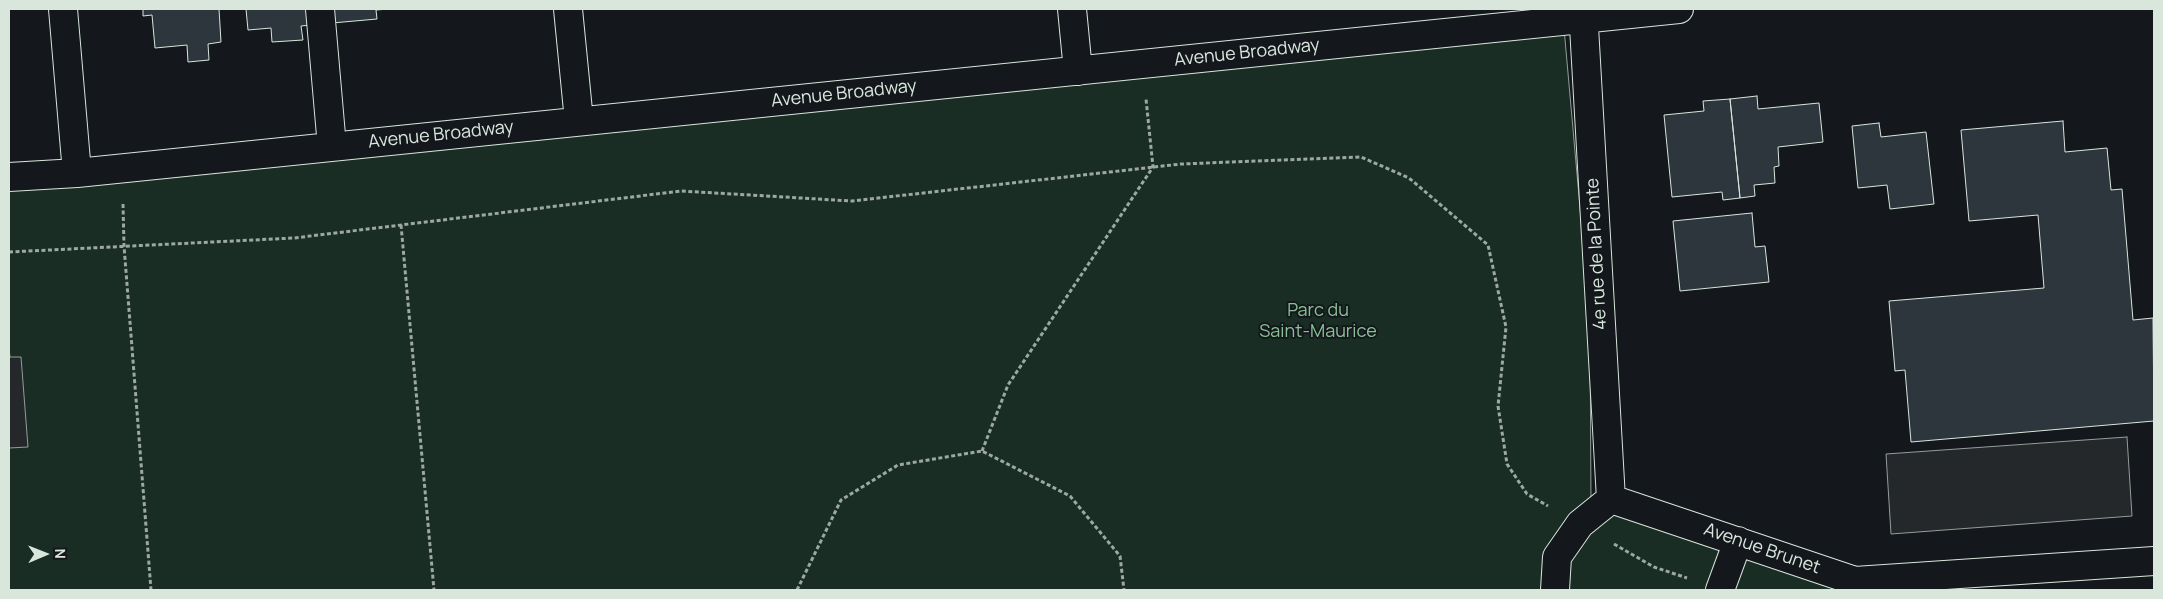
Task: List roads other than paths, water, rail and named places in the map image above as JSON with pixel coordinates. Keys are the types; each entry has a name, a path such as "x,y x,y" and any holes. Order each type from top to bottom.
{"street":[{"path":"63,9 77,173"},
{"path":"320,9 332,147"},
{"path":"568,9 579,121"},
{"path":"1072,9 1078,70"},
{"name":"Avenue Broadway","path":"9,177 77,173 1142,64 1583,14 1679,9"},
{"name":"4e rue de la Pointe","path":"1583,14 1612,498"},
{"path":"1555,590 1557,557 1580,524 1612,498"},
{"name":"Avenue Brunet","path":"1612,498 1855,581 2154,561"},
{"path":"1720,590 1738,541"}],"park label":[{"name":"Parc du Saint-Maurice","path":"1318,321"}]}
